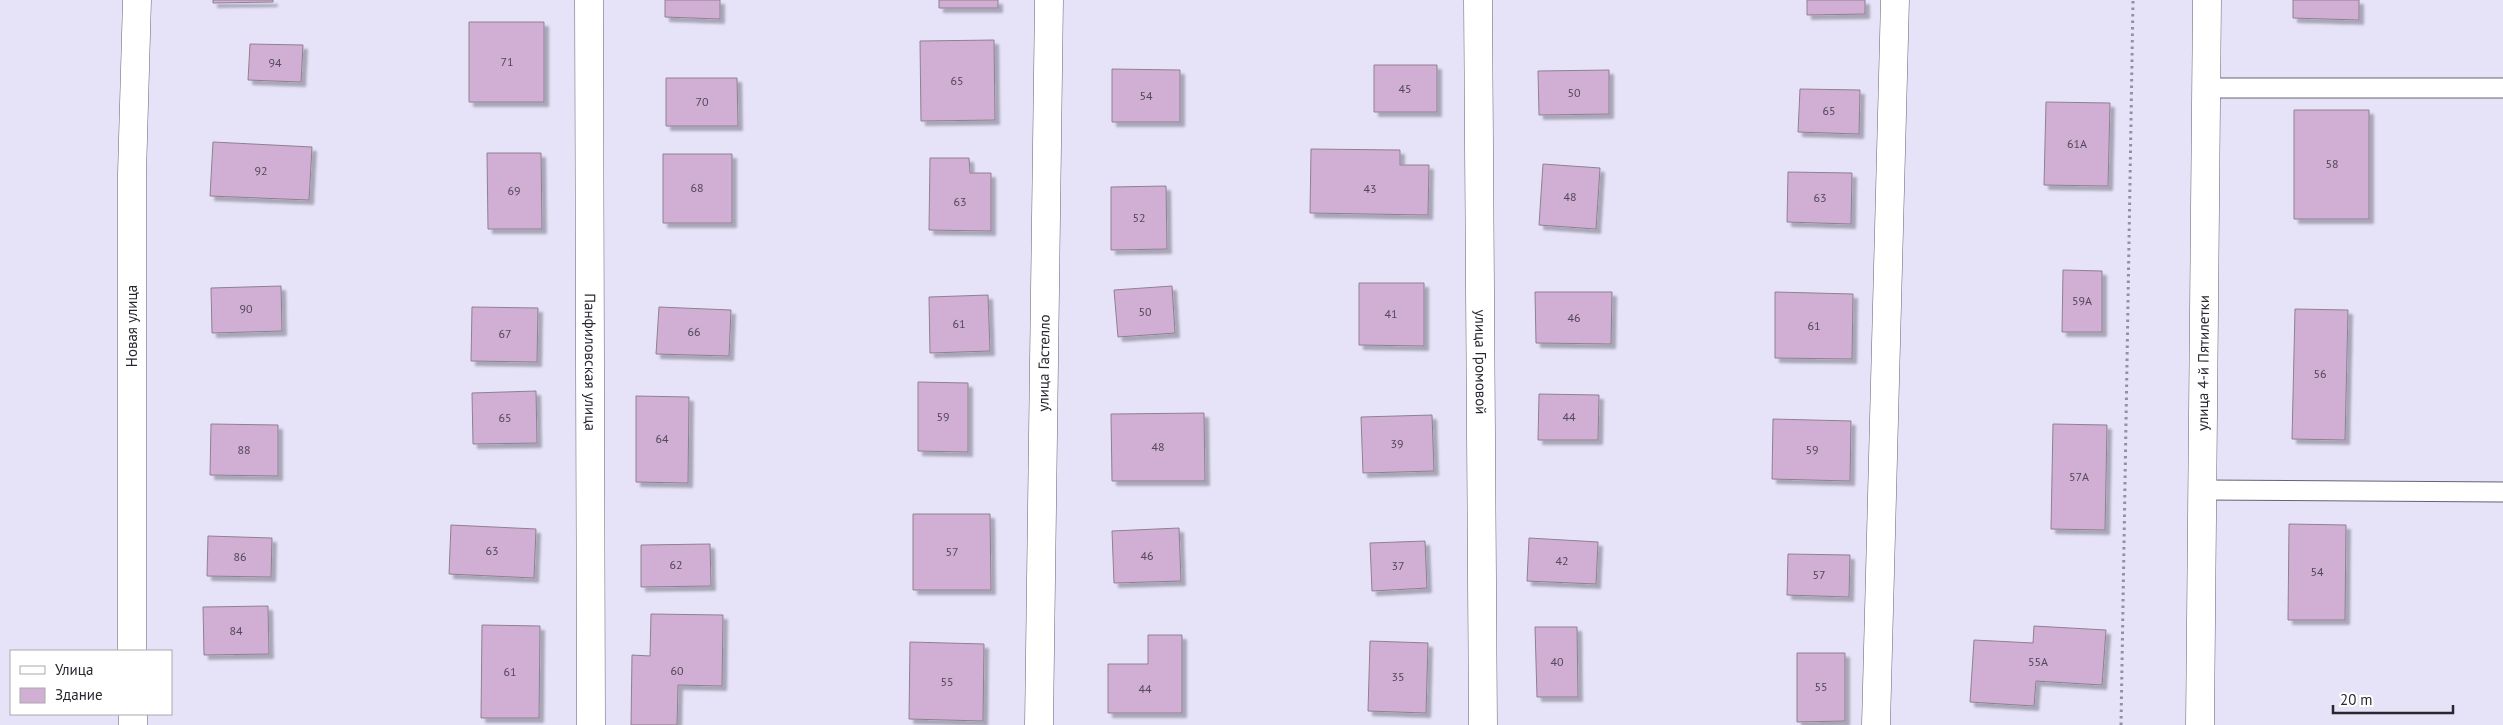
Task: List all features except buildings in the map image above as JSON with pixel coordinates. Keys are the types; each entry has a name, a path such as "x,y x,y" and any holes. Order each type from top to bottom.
{"street":[{"name":"Новая улица","path":"132,650 132,174 137,0"},
{"name":"Панфиловская улица","path":"589,0 592,725"},
{"name":"улица Гастелло","path":"1039,725 1049,0"},
{"name":"улица Громовой","path":"1478,0 1482,725"},
{"path":"1876,725 1895,0"},
{"name":"улица 4-й Пятилетки","path":"2200,725 2207,0"}],"lane":[{"path":"2207,88 2503,88"},
{"path":"2203,490 2503,492"}],"path":[{"path":"2121,725 2133,0"}]}
